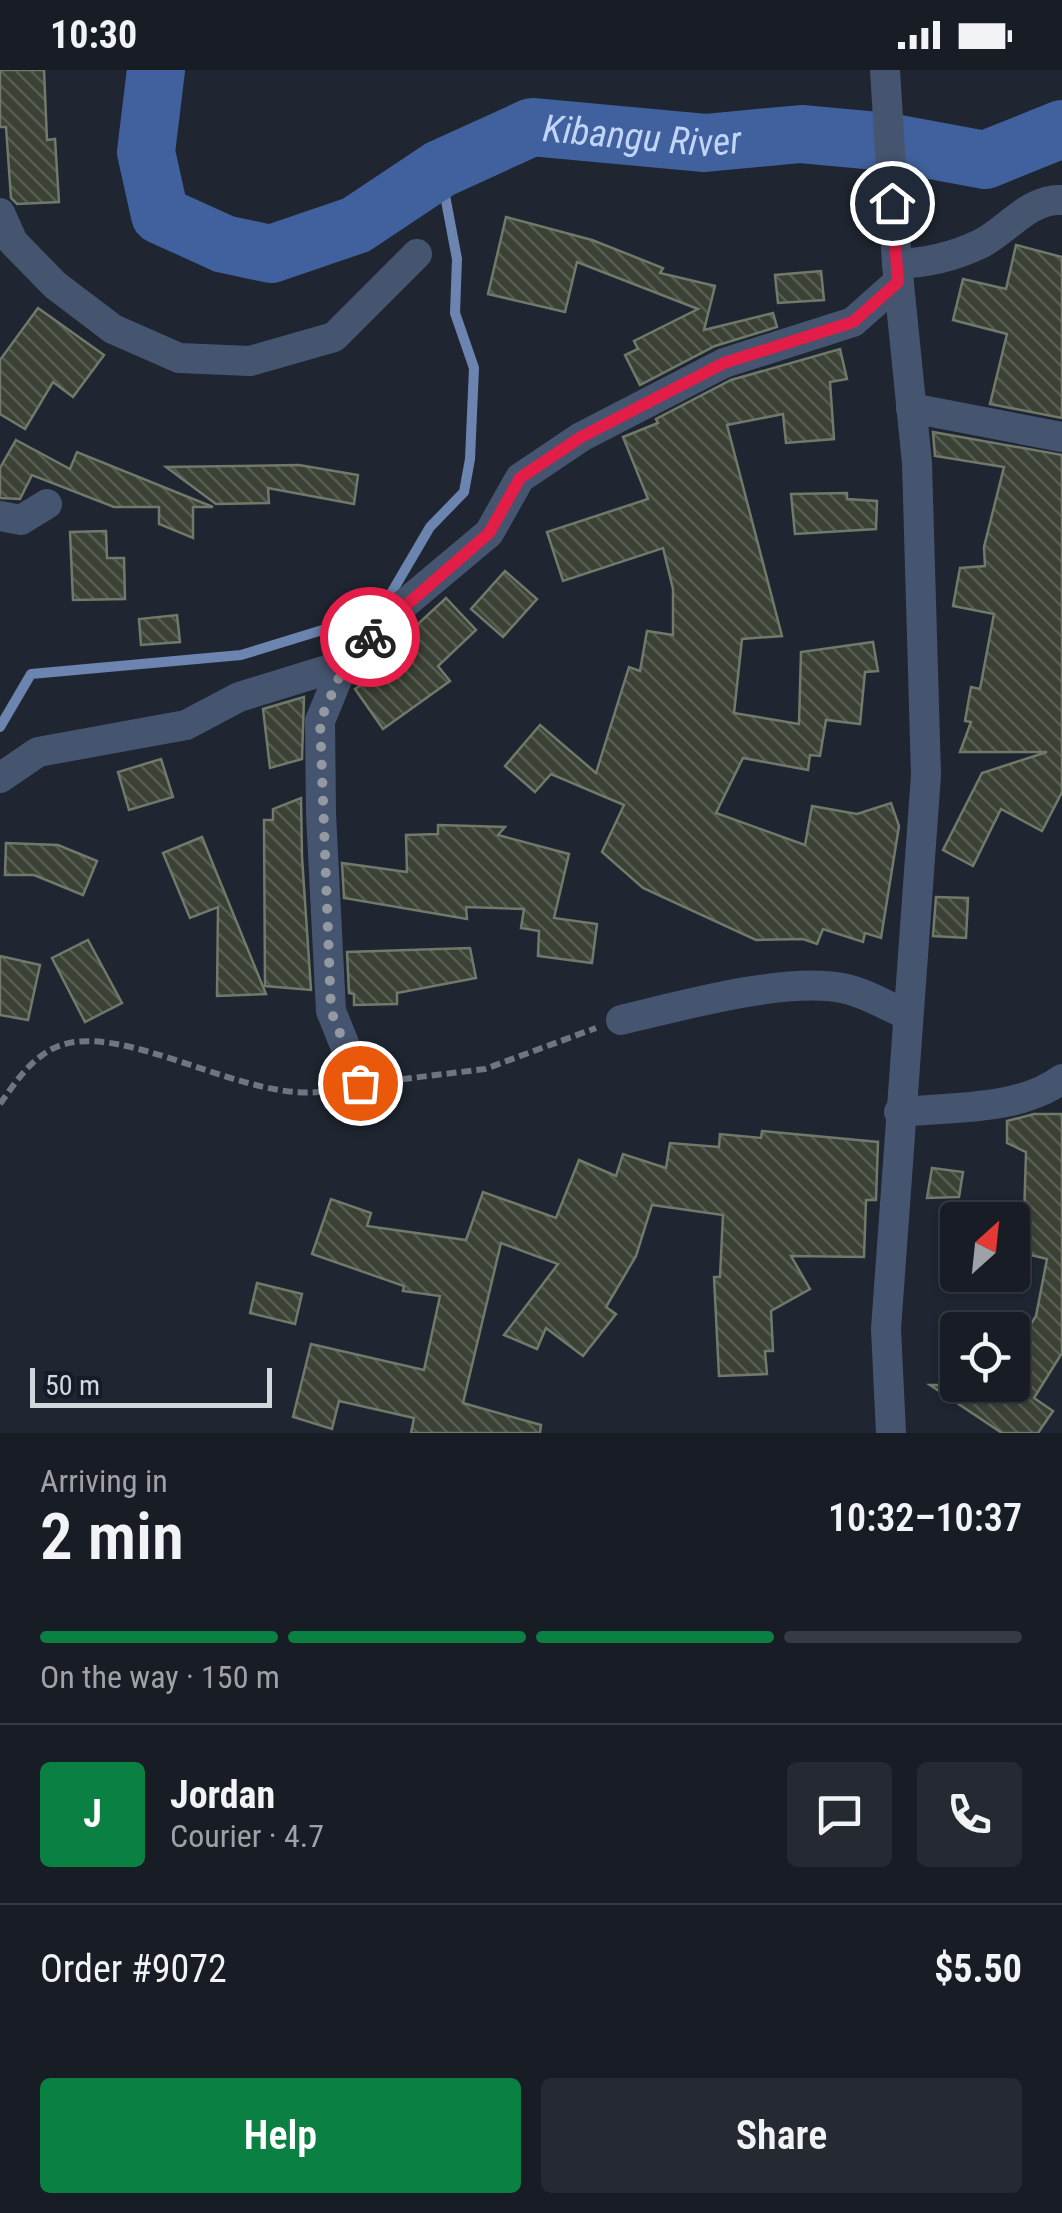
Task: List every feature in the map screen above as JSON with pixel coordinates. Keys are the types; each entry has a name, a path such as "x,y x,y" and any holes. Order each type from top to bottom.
{"street":[{"path":"884,70 898,273 917,463 926,775 886,1328 891,1433"},
{"path":"360,1083 331,1011 321,814 320,721 344,666 390,616 489,533 520,478 581,437 724,363 853,322 898,273 983,243 1018,216 1062,200"},
{"path":"0,213 13,242 55,284 113,329 180,358 250,360 334,337 416,254"},
{"path":"911,408 1062,437"},
{"path":"0,516 21,520 47,504"},
{"path":"0,778 38,752 186,725 239,698 344,666"},
{"path":"621,1020 704,1000 790,989 843,988 907,1014"},
{"path":"899,1112 1009,1100 1043,1093 1062,1079"}],"path":[{"path":"0,1104 25,1069 54,1047 80,1042 119,1046 276,1091 317,1094 360,1083 485,1069 621,1020"}],"building":[{"path":"0,70 44,70 47,140 55,139 59,202 17,204 11,198 6,127 0,127"},
{"path":"506,217 592,240 663,268 660,273 715,286 704,330 773,313 777,327 715,346 640,385 625,355 638,349 634,341 698,309 577,262 565,312 488,294"},
{"path":"1016,245 1062,257 1062,418 990,404 1007,334 953,320 963,279 1006,289"},
{"path":"821,271 824,300 778,303 775,275"},
{"path":"38,308 104,355 73,397 53,382 25,429 0,414 0,360"},
{"path":"840,349 847,379 830,382 834,439 786,443 783,414 727,425 782,636 742,639 734,713 799,724 801,652 873,642 878,671 865,672 860,724 826,720 820,756 810,755 808,770 743,758 716,813 805,845 812,806 857,814 891,803 899,826 881,938 865,933 863,942 823,929 817,944 803,939 756,940 643,888 602,852 624,805 551,774 535,792 505,766 540,725 596,773 629,667 640,671 647,631 673,635 673,589 663,548 563,581 547,532 648,499 623,437 658,423 656,419 731,380"},
{"path":"933,432 1062,455 1062,792 1042,831 1001,809 973,866 943,850 982,773 1047,752 960,752 971,722 965,721 971,687 980,689 994,614 953,606 960,568 985,566 984,547 1004,467 935,456"},
{"path":"16,440 70,469 77,452 213,507 193,507 193,538 159,524 159,507 114,507 32,475 20,499 0,498 0,468"},
{"path":"299,465 358,475 354,504 268,488 269,503 216,504 166,467"},
{"path":"847,493 847,499 877,501 876,529 795,534 791,494"},
{"path":"106,531 107,558 124,558 125,599 73,600 70,532"},
{"path":"505,571 537,599 503,637 471,609"},
{"path":"446,598 476,630 438,666 450,681 383,729 355,689 401,657 392,648"},
{"path":"177,615 180,642 141,645 139,619"},
{"path":"304,697 302,759 270,768 263,709"},
{"path":"161,759 173,797 129,810 118,772"},
{"path":"301,798 311,990 265,986 264,820 273,820 273,809"},
{"path":"438,825 505,827 498,835 569,854 554,918 597,924 592,963 538,956 539,931 521,928 524,909 466,907 467,919 344,898 342,863 407,872 406,835 438,834"},
{"path":"202,837 266,994 217,996 218,907 190,918 163,853"},
{"path":"6,843 58,845 97,861 83,895 34,875 5,875"},
{"path":"936,897 968,898 966,938 933,936"},
{"path":"88,940 122,1003 85,1022 52,958"},
{"path":"470,948 476,978 397,993 397,1004 354,1005 354,994 349,993 347,952"},
{"path":"0,956 40,965 28,1020 0,1015"},
{"path":"1034,1114 1062,1114 1062,1353 1034,1398 1053,1411 1038,1433 1002,1433 956,1402 1030,1402 1030,1326 1036,1316 1047,1259 1030,1255 1030,1202 1025,1202 1026,1152 1007,1143 1007,1121"},
{"path":"762,1131 878,1142 876,1200 866,1200 864,1257 791,1256 810,1289 771,1311 773,1351 765,1351 767,1374 719,1376 714,1277 720,1277 723,1215 652,1205 636,1256 606,1307 616,1314 583,1356 546,1328 537,1349 504,1335 558,1264 501,1243 463,1403 541,1425 540,1433 411,1433 414,1418 339,1401 332,1429 293,1417 311,1344 424,1370 440,1296 403,1291 404,1286 312,1254 331,1199 371,1213 367,1226 466,1240 483,1192 556,1218 579,1160 616,1176 623,1154 666,1168 670,1143 719,1147 720,1134 761,1138"},
{"path":"932,1168 963,1172 959,1197 927,1198"},
{"path":"257,1283 302,1294 295,1324 250,1313"}],"waterway":[{"name":"Kibangu River","path":"156,70 146,152 160,215 224,244 271,254 356,225 440,169 532,127 705,143 801,134 888,142 985,160 1062,129"},
{"path":"0,727 31,674 241,655 329,628 386,602 430,527 464,492 470,459 474,368 455,313 457,259 440,169"}],"way so far":[{"path":"360,1083 331,1011 320,721 344,666 370,637"}],"route":[{"path":"370,637 489,533 520,478 581,437 724,363 853,322 898,282 892,203"}]}
